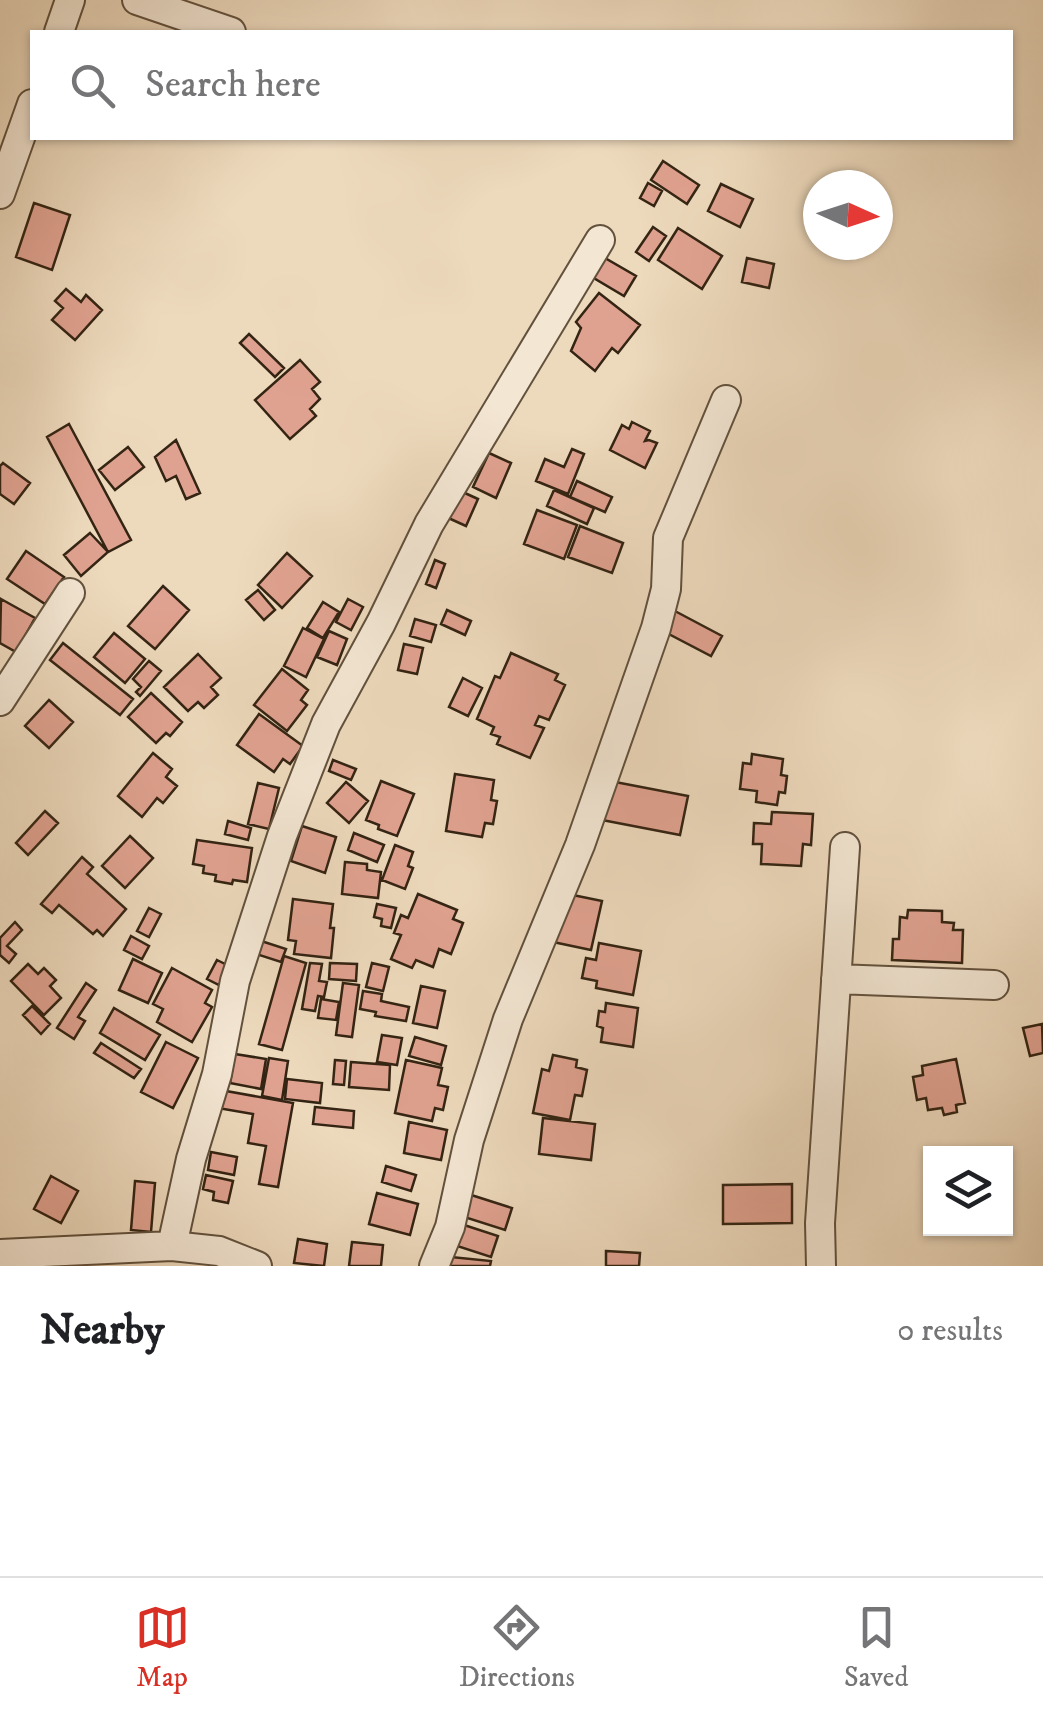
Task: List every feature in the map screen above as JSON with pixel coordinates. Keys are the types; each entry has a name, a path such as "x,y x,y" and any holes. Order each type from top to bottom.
{"street":[{"path":"59,30 70,0"},
{"path":"137,0 225,30"},
{"path":"0,194 30,110"},
{"path":"172,1246 191,1158 217,1074 234,981 282,836 326,724 429,524 600,240"},
{"path":"434,1266 450,1227 469,1140 508,1019 580,845 656,628 666,589 668,538 726,400"},
{"path":"0,702 70,593"},
{"path":"821,1266 820,1222 845,847"},
{"path":"836,979 994,985"},
{"path":"0,1254 172,1246 219,1251 258,1266"}],"building":[{"path":"663,161 699,185 687,204 651,180"},
{"path":"648,183 662,191 654,206 640,198"},
{"path":"721,184 753,199 740,227 708,211"},
{"path":"34,203 70,215 52,270 16,257"},
{"path":"653,227 666,236 649,261 636,252"},
{"path":"678,228 722,256 702,289 658,260"},
{"path":"598,254 636,276 624,296 587,274"},
{"path":"747,258 774,264 769,288 742,282"},
{"path":"66,289 81,302 86,295 102,310 75,340 52,320 63,308 55,301"},
{"path":"599,293 640,325 618,353 612,348 595,371 571,351 581,328 576,322"},
{"path":"249,334 284,368 275,377 240,343"},
{"path":"300,360 320,382 312,389 320,399 310,409 316,416 290,439 255,400"},
{"path":"632,422 650,431 645,441 657,443 645,468 610,450 622,425 629,429"},
{"path":"69,424 131,540 108,552 47,437"},
{"path":"176,440 200,493 186,499 176,476 166,481 155,457"},
{"path":"128,447 144,467 115,490 99,470"},
{"path":"572,449 584,454 568,494 536,481 545,459 564,467"},
{"path":"489,453 511,463 496,498 473,487"},
{"path":"3,463 30,483 14,504 0,494"},
{"path":"577,481 612,497 605,512 570,497"},
{"path":"456,489 478,499 466,526 444,516"},
{"path":"554,490 594,508 587,524 547,506"},
{"path":"537,510 577,525 564,559 524,544"},
{"path":"580,526 623,543 612,573 568,557"},
{"path":"90,533 108,552 81,576 64,555"},
{"path":"26,551 64,577 45,604 7,579"},
{"path":"287,553 312,576 282,608 258,585"},
{"path":"435,560 445,564 436,588 426,584"},
{"path":"163,586 189,610 155,649 128,626"},
{"path":"258,590 275,610 264,620 246,600"},
{"path":"1,599 35,618 16,652 0,643"},
{"path":"348,599 363,607 351,630 336,622"},
{"path":"323,602 339,612 323,638 307,628"},
{"path":"447,610 471,621 465,635 441,624"},
{"path":"673,610 722,636 711,656 663,631"},
{"path":"415,619 436,625 431,642 410,636"},
{"path":"303,628 324,639 306,677 284,666"},
{"path":"329,631 347,639 337,665 317,657"},
{"path":"114,633 145,659 125,683 94,657"},
{"path":"63,643 133,699 120,715 50,660"},
{"path":"404,644 423,648 417,674 398,670"},
{"path":"511,653 558,674 555,680 565,685 549,720 539,716 535,725 544,728 530,758 497,744 500,737 491,734 494,727 477,719 495,676 500,678"},
{"path":"198,654 221,678 211,687 218,695 204,708 198,702 188,711 164,687"},
{"path":"149,661 161,671 140,696 136,692 141,687 133,679"},
{"path":"282,669 308,690 301,700 307,705 287,731 254,705"},
{"path":"463,678 482,688 468,716 449,707"},
{"path":"151,693 182,722 170,736 166,733 156,743 128,717"},
{"path":"49,700 73,722 49,748 25,726"},
{"path":"259,714 303,746 290,764 283,759 274,772 237,745"},
{"path":"153,753 172,769 166,777 177,786 163,803 157,798 142,817 118,796"},
{"path":"752,754 783,759 785,793 779,792 777,805 756,802 757,791 740,789 743,763 751,764"},
{"path":"333,760 356,769 351,780 329,771"},
{"path":"455,774 494,780 491,800 497,801 493,824 485,823 482,837 446,831"},
{"path":"381,781 414,794 397,836 366,820"},
{"path":"610,781 688,796 680,835 602,820"},
{"path":"346,782 368,801 349,823 327,803"},
{"path":"258,783 279,788 269,829 248,824"},
{"path":"45,811 58,823 28,855 16,843"},
{"path":"772,812 813,814 811,845 803,844 801,866 761,864 762,844 753,844 754,823 771,824"},
{"path":"228,821 251,828 248,840 225,834"},
{"path":"302,826 336,837 325,873 291,861"},
{"path":"354,833 384,845 377,862 348,850"},
{"path":"130,836 153,858 125,888 102,866"},
{"path":"197,840 252,848 247,882 215,881 216,875 203,873 204,866 193,864"},
{"path":"395,845 413,852 408,866 413,868 405,889 382,880"},
{"path":"82,857 93,867 87,874 126,909 103,936 97,930 93,934 59,905 52,913 41,904"},
{"path":"345,862 367,864 367,870 381,872 378,898 342,894"},
{"path":"563,893 602,901 591,950 553,942"},
{"path":"418,894 457,910 453,919 463,923 451,954 439,949 433,967 416,960 412,968 391,959 401,935 394,933 401,915 408,918"},
{"path":"293,899 333,904 331,958 294,954 296,941 288,940"},
{"path":"377,904 396,908 391,928 381,926 382,919 374,917"},
{"path":"149,908 161,914 149,937 137,931"},
{"path":"908,910 942,911 942,922 954,923 953,930 963,930 962,963 892,960 893,939 899,939 900,917 907,918"},
{"path":"15,922 22,930 7,946 16,954 9,963 0,955 0,938"},
{"path":"131,936 149,946 142,959 124,950"},
{"path":"255,939 286,949 281,962 250,952"},
{"path":"599,943 641,951 633,995 596,988 597,981 582,978 586,958 596,960"},
{"path":"284,956 306,963 282,1050 259,1044"},
{"path":"133,959 162,973 148,1003 119,990"},
{"path":"217,960 229,966 219,985 207,979"},
{"path":"310,963 322,964 319,981 327,982 315,1011 302,1009"},
{"path":"330,963 357,964 356,981 329,979"},
{"path":"372,963 389,967 383,991 366,987"},
{"path":"28,964 38,974 44,968 56,980 50,986 61,998 44,1015 11,981"},
{"path":"172,968 212,990 205,1003 212,1007 192,1042 157,1022 163,1009 153,1004"},
{"path":"86,983 96,990 78,1017 85,1021 74,1039 57,1028"},
{"path":"343,983 359,985 352,1037 336,1035"},
{"path":"421,986 445,991 437,1028 413,1023"},
{"path":"363,991 382,994 381,1001 409,1007 406,1021 360,1009"},
{"path":"321,999 339,1002 336,1020 318,1018"},
{"path":"606,1003 638,1008 633,1047 601,1042 603,1028 597,1026 599,1011 605,1012"},
{"path":"32,1006 50,1024 41,1034 23,1015"},
{"path":"114,1008 160,1035 145,1060 100,1033"},
{"path":"1042,1024 1043,1053 1030,1056 1023,1028"},
{"path":"382,1035 402,1038 397,1065 377,1062"},
{"path":"415,1037 446,1046 441,1065 409,1056"},
{"path":"166,1042 198,1058 173,1108 141,1092"},
{"path":"101,1043 141,1069 134,1078 94,1053"},
{"path":"235,1054 266,1059 261,1089 230,1083"},
{"path":"553,1055 577,1060 576,1067 587,1070 582,1096 575,1095 570,1120 533,1113 542,1069 549,1071"},
{"path":"269,1058 288,1061 282,1100 262,1096"},
{"path":"956,1059 965,1103 956,1105 957,1112 944,1115 942,1108 928,1110 926,1098 917,1100 913,1077 923,1075 922,1066"},
{"path":"335,1060 346,1061 344,1085 333,1084"},
{"path":"406,1060 442,1068 438,1085 448,1087 443,1110 435,1108 432,1121 395,1113"},
{"path":"351,1062 390,1065 389,1090 349,1087"},
{"path":"287,1079 322,1083 320,1103 285,1099"},
{"path":"215,1089 293,1103 278,1187 259,1184 266,1146 248,1143 253,1114 212,1107"},
{"path":"315,1107 354,1111 353,1128 313,1124"},
{"path":"543,1118 595,1124 591,1160 539,1154"},
{"path":"409,1122 447,1130 441,1160 404,1153"},
{"path":"211,1152 237,1157 234,1175 208,1170"},
{"path":"386,1166 416,1175 411,1191 382,1182"},
{"path":"206,1175 233,1181 228,1203 213,1200 214,1192 203,1189"},
{"path":"51,1176 78,1191 61,1223 34,1209"},
{"path":"135,1181 155,1183 151,1232 131,1230"},
{"path":"792,1184 792,1223 723,1224 723,1185"},
{"path":"377,1193 418,1204 410,1235 369,1224"},
{"path":"465,1193 512,1208 505,1230 458,1215"},
{"path":"458,1223 498,1236 491,1257 451,1244"},
{"path":"298,1239 327,1244 324,1266 294,1263"},
{"path":"352,1242 383,1245 381,1266 349,1266"},
{"path":"606,1251 640,1253 639,1266 606,1266"},
{"path":"441,1256 491,1261 490,1266 440,1266"}]}
